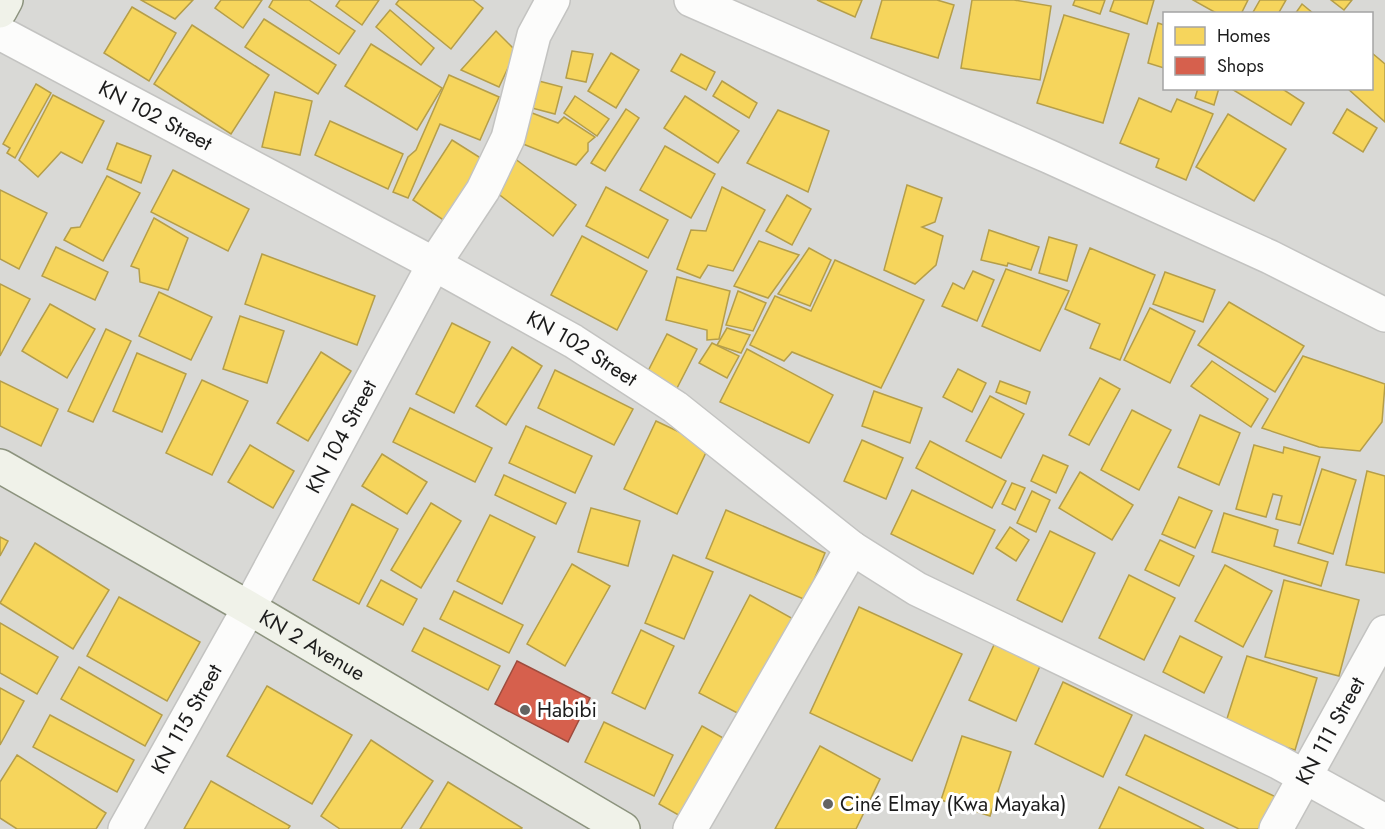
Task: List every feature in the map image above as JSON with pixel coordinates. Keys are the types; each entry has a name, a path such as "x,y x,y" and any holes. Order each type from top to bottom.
{"main road":[{"path":"0,11 6,0"},
{"name":"KN 2 Avenue","path":"0,466 249,608 623,829"}],"street":[{"name":"KN 104 Street","path":"249,608 434,264 483,190 508,138 534,35 553,0"},
{"path":"691,0 1050,157 1270,257 1385,315"},
{"name":"KN 102 Street","path":"0,33 434,264 573,341 675,407 852,548 917,589 1242,745 1385,820"},
{"path":"690,829 852,548"},
{"name":"KN 115 Street","path":"125,829 249,608"},
{"name":"KN 111 Street","path":"1276,829 1385,632"}],"shaded area":[{"path":"0,0 1385,0 1385,829 0,829"}],"building: Homes":[{"path":"141,0 193,0 175,19"},
{"path":"221,0 262,0 243,28 215,8"},
{"path":"273,0 309,0 355,31 339,54 269,7"},
{"path":"340,0 379,0 362,25 336,6"},
{"path":"399,0 473,0 483,8 451,49 396,4"},
{"path":"817,0 862,0 855,17"},
{"path":"882,0 937,0 954,5 938,58 871,38"},
{"path":"972,0 1014,0 1051,6 1040,80 961,68"},
{"path":"1075,0 1105,0 1100,14 1073,5"},
{"path":"1114,0 1154,0 1147,24 1110,11"},
{"path":"1193,0 1248,0 1242,12 1214,12"},
{"path":"1260,0 1286,0 1279,12 1253,12"},
{"path":"1331,0 1352,0 1344,10"},
{"path":"1302,4 1312,12 1296,12"},
{"path":"132,7 176,33 149,81 104,53"},
{"path":"390,10 434,48 421,65 376,27"},
{"path":"1064,15 1129,34 1103,123 1037,103"},
{"path":"264,19 336,65 318,94 245,47"},
{"path":"1158,23 1163,25 1163,68 1148,63"},
{"path":"192,25 269,75 231,134 154,84"},
{"path":"496,31 516,51 499,87 461,70"},
{"path":"371,44 442,88 417,130 345,86"},
{"path":"572,51 593,54 586,82 566,78"},
{"path":"611,53 639,70 616,108 588,91"},
{"path":"681,54 715,72 706,90 671,71"},
{"path":"1373,54 1385,64 1385,122 1349,90 1373,90"},
{"path":"449,75 499,97 480,140 440,124 408,198 393,192 408,157 416,150"},
{"path":"535,80 562,87 555,114 528,107"},
{"path":"722,81 757,103 749,118 713,96"},
{"path":"36,84 51,93 15,158 7,153 10,148 3,144"},
{"path":"1197,90 1218,90 1214,105 1195,98"},
{"path":"1233,90 1284,90 1304,103 1291,125"},
{"path":"275,92 312,101 300,155 262,147"},
{"path":"53,95 104,121 82,163 61,152 38,177 19,160"},
{"path":"575,96 609,119 597,136 564,113"},
{"path":"685,96 739,131 718,163 664,128"},
{"path":"1139,98 1171,112 1177,99 1213,114 1186,180 1156,167 1159,159 1120,143"},
{"path":"626,109 639,118 605,171 591,163"},
{"path":"1347,109 1377,128 1363,152 1333,133"},
{"path":"778,110 829,131 808,192 747,163"},
{"path":"527,111 558,123 564,117 595,137 588,143 588,151 576,165 523,144"},
{"path":"1228,114 1286,149 1254,201 1196,167"},
{"path":"330,121 403,154 388,189 315,155"},
{"path":"452,140 487,162 448,223 413,200"},
{"path":"117,143 151,156 141,183 107,169"},
{"path":"665,146 715,174 691,218 640,190"},
{"path":"514,158 576,205 553,236 492,189"},
{"path":"173,170 249,209 228,251 151,212"},
{"path":"107,176 140,193 103,261 64,240 71,228 80,227"},
{"path":"907,185 942,198 935,222 922,227 943,236 936,265 915,284 884,270"},
{"path":"606,187 668,220 648,258 586,226"},
{"path":"722,187 765,210 733,271 708,265 700,278 677,269 691,230 706,231"},
{"path":"0,190 47,213 19,269 0,259"},
{"path":"787,195 811,209 792,245 766,231"},
{"path":"154,218 188,238 168,290 140,282 139,269 131,266"},
{"path":"989,230 1039,247 1031,270 1008,263 1007,266 981,260"},
{"path":"582,236 647,271 617,330 551,295"},
{"path":"1049,237 1077,245 1067,281 1039,273"},
{"path":"759,241 799,255 768,298 734,286"},
{"path":"56,247 108,272 95,300 42,276"},
{"path":"809,248 831,260 810,306 778,294"},
{"path":"1090,248 1155,275 1120,360 1090,348 1100,324 1065,309"},
{"path":"262,254 375,296 357,345 245,304"},
{"path":"835,260 924,300 881,388 792,352 784,361 750,345 775,296 811,311"},
{"path":"1006,269 1069,291 1040,351 982,326"},
{"path":"973,271 994,280 977,321 942,306 953,283 964,289"},
{"path":"1165,272 1215,290 1203,322 1153,304"},
{"path":"677,277 730,291 719,339 707,340 707,330 666,320"},
{"path":"0,284 30,299 0,356"},
{"path":"738,291 766,303 753,331 726,325"},
{"path":"159,292 212,317 191,360 139,336"},
{"path":"1229,302 1304,346 1275,392 1198,345"},
{"path":"50,304 95,329 67,378 22,351"},
{"path":"1150,308 1195,331 1170,383 1124,360"},
{"path":"240,316 284,331 267,383 223,369"},
{"path":"452,323 490,342 454,413 416,394"},
{"path":"727,328 750,335 741,353 717,345"},
{"path":"106,329 131,341 93,422 68,411"},
{"path":"667,334 697,349 675,392 645,377"},
{"path":"712,343 739,356 727,378 699,363"},
{"path":"512,347 542,366 506,425 476,406"},
{"path":"747,349 833,395 809,443 720,402"},
{"path":"321,352 351,371 308,441 277,423"},
{"path":"137,353 186,374 162,432 113,411"},
{"path":"1303,356 1385,384 1382,422 1360,451 1319,447 1262,428"},
{"path":"1212,361 1268,399 1251,427 1191,386"},
{"path":"958,369 986,383 972,412 943,397"},
{"path":"555,370 633,409 614,445 538,408"},
{"path":"1100,378 1120,389 1089,445 1069,435"},
{"path":"202,380 248,401 212,475 166,453"},
{"path":"0,381 58,409 41,446 0,426"},
{"path":"1000,381 1030,392 1026,404 996,392"},
{"path":"874,391 922,408 910,443 862,426"},
{"path":"990,396 1024,414 1001,458 966,441"},
{"path":"410,408 492,448 475,482 393,442"},
{"path":"1132,410 1171,430 1139,490 1101,470"},
{"path":"1200,415 1240,433 1219,485 1178,467"},
{"path":"656,421 709,446 677,514 624,489"},
{"path":"526,426 592,456 575,493 509,463"},
{"path":"862,440 903,458 886,499 844,481"},
{"path":"930,441 1006,481 992,508 916,468"},
{"path":"250,445 294,471 273,508 228,482"},
{"path":"1254,445 1283,453 1284,447 1320,457 1300,525 1276,519 1282,496 1273,494 1266,517 1236,509"},
{"path":"382,454 427,482 407,514 362,486"},
{"path":"1043,455 1068,466 1056,493 1031,481"},
{"path":"1322,469 1356,480 1333,554 1298,543"},
{"path":"1367,471 1385,476 1385,573 1346,565"},
{"path":"1080,472 1133,505 1112,540 1059,508"},
{"path":"504,475 566,503 556,524 495,495"},
{"path":"1012,483 1025,488 1015,510 1002,504"},
{"path":"912,490 995,530 973,574 891,534"},
{"path":"1032,491 1050,500 1036,532 1017,523"},
{"path":"1179,497 1212,511 1195,548 1162,534"},
{"path":"431,503 461,521 421,588 391,570"},
{"path":"352,504 398,529 359,604 313,580"},
{"path":"591,508 640,521 628,566 578,552"},
{"path":"726,510 825,553 806,600 706,558"},
{"path":"1224,513 1278,530 1274,546 1328,562 1321,586 1212,552"},
{"path":"490,515 535,537 502,604 457,581"},
{"path":"1010,527 1029,540 1016,561 996,548"},
{"path":"1050,531 1095,553 1062,622 1017,600"},
{"path":"0,537 8,541 0,556"},
{"path":"1160,540 1194,556 1179,586 1145,570"},
{"path":"35,543 109,590 73,649 0,603"},
{"path":"673,555 713,572 684,639 645,623"},
{"path":"572,564 610,586 565,666 527,644"},
{"path":"1225,565 1272,591 1243,647 1195,621"},
{"path":"1129,575 1175,598 1144,660 1099,638"},
{"path":"381,580 417,599 403,625 367,606"},
{"path":"1284,580 1359,600 1339,676 1265,657"},
{"path":"454,591 523,625 509,653 440,619"},
{"path":"750,595 795,620 745,717 699,693"},
{"path":"119,597 200,642 167,701 87,656"},
{"path":"859,607 962,654 912,761 810,713"},
{"path":"0,623 58,657 37,694 0,673"},
{"path":"424,628 500,666 488,690 412,651"},
{"path":"641,630 674,646 645,709 612,693"},
{"path":"998,636 1044,657 1016,721 969,700"},
{"path":"1180,636 1222,657 1204,693 1163,672"},
{"path":"1247,656 1317,678 1295,750 1224,728"},
{"path":"79,667 162,715 145,746 61,699"},
{"path":"1063,682 1132,715 1103,777 1035,744"},
{"path":"267,686 352,735 312,804 227,756"},
{"path":"0,688 24,701 0,745"},
{"path":"50,715 134,760 117,792 33,747"},
{"path":"604,722 673,755 654,796 585,762"},
{"path":"702,726 732,743 689,821 659,804"},
{"path":"1145,735 1276,797 1261,829 1239,829 1126,775"},
{"path":"962,736 1011,752 990,816 941,800"},
{"path":"371,740 433,781 401,829 340,829 321,816"},
{"name":"Ciné Elmay (Kwa Mayaka)","path":"820,746 880,779 856,829 775,829"},
{"path":"17,755 106,813 96,829 17,829 0,818 0,782"},
{"path":"211,781 290,826 288,829 184,829"},
{"path":"448,782 522,828 420,829"},
{"path":"1119,787 1204,829 1099,829"}],"building: Shops":[{"path":"517,661 590,698 568,742 495,704"}],"place":[{"name":"Habibi","path":"525,710"},
{"name":"Ciné Elmay (Kwa Mayaka)","path":"828,804"}]}
